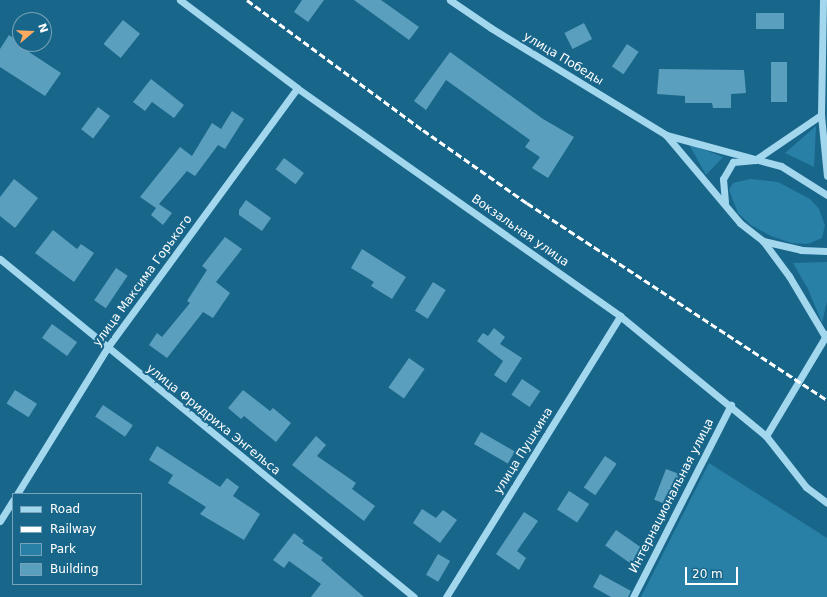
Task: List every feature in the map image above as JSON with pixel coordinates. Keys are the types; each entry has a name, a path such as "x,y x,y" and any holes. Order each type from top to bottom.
{"street":[{"name":"Вокзальная улица","path":"180,0 297,88 620,316 731,404 766,436 806,487 827,503"},
{"name":"улица Победы","path":"450,0 490,28 666,135 781,166 827,195"},
{"path":"822,0 824,115 827,176"},
{"name":"улица Максима Горького","path":"18,493 107,348 297,88"},
{"path":"725,202 723,179 733,162 755,160 824,115"},
{"name":"улица Победы","path":"666,135 725,202 740,223 763,241 802,250 827,251"},
{"path":"763,241 789,276 827,334 766,436"},
{"name":"улица Фридриха Энгельса","path":"0,259 107,348 414,597"},
{"name":"улица Пушкина","path":"446,597 620,316"},
{"name":"Интернациональная улица","path":"633,597 731,404"},
{"path":"0,521 12,502"}],"green space":[{"path":"816,126 814,167 785,153"},
{"path":"689,144 723,157 706,175"},
{"path":"750,179 778,182 810,199 819,209 825,225 822,238 808,244 791,243 771,236 751,225 738,213 729,190 733,183"},
{"path":"827,262 827,301 822,323 808,289 793,263"},
{"path":"709,463 827,538 827,597 641,597"}],"building":[{"path":"302,0 324,0 308,22 294,12"},
{"path":"354,0 381,0 419,27 409,40"},
{"path":"756,13 784,13 784,29 756,29"},
{"path":"123,20 140,34 121,58 103,44"},
{"path":"584,23 592,39 573,49 564,33"},
{"path":"9,35 12,37 12,52 29,52 61,73 45,96 0,67 0,49"},
{"path":"627,44 639,52 624,74 612,66"},
{"path":"450,52 543,119 574,137 548,178 532,168 540,157 525,147 530,140 446,80 426,110 414,101"},
{"path":"771,62 787,62 787,102 771,102"},
{"path":"659,69 744,70 746,93 731,94 731,108 713,108 712,103 685,103 685,96 657,94"},
{"path":"151,79 184,105 174,118 152,102 145,111 133,102"},
{"path":"98,107 110,116 93,138 81,129"},
{"path":"232,111 244,119 225,149 218,145 195,176 187,171 159,204 172,213 163,225 151,215 156,208 140,197 180,147 192,156 212,123 221,129"},
{"path":"284,158 304,173 296,184 276,169"},
{"path":"14,179 38,198 15,228 0,216 0,197"},
{"path":"246,200 271,218 262,231 239,215 239,210"},
{"path":"53,230 77,249 81,244 94,253 74,282 35,253"},
{"path":"225,237 242,249 216,282 230,293 213,318 203,312 167,358 149,345 157,333 162,337 190,303 187,301 207,270 202,266"},
{"path":"362,249 406,277 392,299 371,286 374,282 351,268"},
{"path":"116,268 128,276 106,308 94,300"},
{"path":"433,282 446,290 428,319 415,311"},
{"path":"52,324 77,342 67,356 42,338"},
{"path":"494,328 505,337 500,344 522,358 506,383 494,375 503,361 477,341 483,333 488,336"},
{"path":"409,358 425,369 404,398 388,387"},
{"path":"522,379 540,391 530,407 511,395"},
{"path":"15,390 37,404 29,417 7,404"},
{"path":"243,390 270,411 273,408 291,423 276,442 244,416 241,419 228,408"},
{"path":"103,405 133,425 125,437 95,417"},
{"path":"481,432 515,452 508,464 474,444"},
{"path":"316,436 326,445 317,456 356,483 352,489 375,506 364,521 292,465"},
{"path":"157,446 220,487 227,478 239,487 233,496 260,514 244,540 200,514 206,507 168,483 173,475 149,460"},
{"path":"605,456 617,464 595,495 584,488"},
{"path":"666,469 679,474 667,505 654,500"},
{"path":"569,491 589,504 577,523 557,509"},
{"path":"422,509 436,518 443,510 457,520 440,543 413,523"},
{"path":"524,512 538,521 517,551 526,558 519,570 496,554"},
{"path":"616,530 642,548 631,564 605,546"},
{"path":"294,533 304,541 302,543 323,558 321,560 364,597 311,597 321,584 289,561 284,568 273,560"},
{"path":"438,554 450,561 438,582 426,575"},
{"path":"600,574 631,591 628,597 611,597 593,587"}],"railway":[{"path":"247,0 423,130 527,203 827,400"}]}
